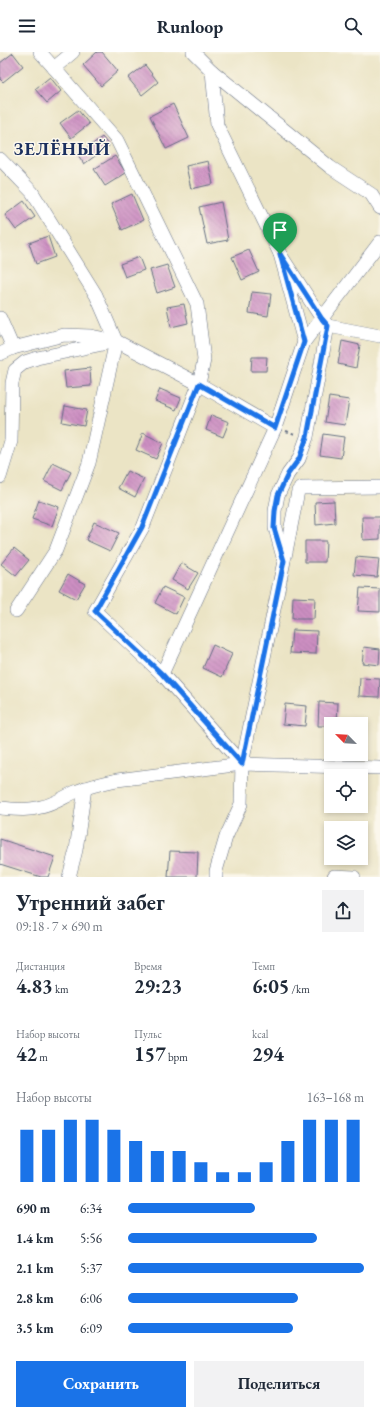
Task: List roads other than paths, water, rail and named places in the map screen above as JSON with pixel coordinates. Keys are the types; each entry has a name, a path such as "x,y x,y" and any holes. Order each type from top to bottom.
{"street":[{"path":"40,52 117,140 197,304 204,360 199,384 142,527 95,611 162,674 242,764"},
{"path":"54,68 73,52"},
{"path":"193,52 212,71 330,167 371,194 380,208"},
{"path":"212,71 217,125 280,254 325,322 380,336"},
{"path":"0,159 32,192 96,295 116,341 89,463 56,550 16,611"},
{"path":"162,674 275,428 304,342 325,322 380,242"},
{"path":"280,254 304,342"},
{"path":"0,318 13,348"},
{"path":"284,561 274,528 275,511 278,495 288,474 299,459 307,437 325,322"},
{"path":"15,370 0,355 13,348 64,335 91,336 116,341 199,384 275,428"},
{"path":"0,478 11,441 12,383 15,370 25,362 37,358 116,341"},
{"path":"216,877 216,871 226,837 241,804 242,764 298,491 302,488 380,487"},
{"path":"0,808 20,810 50,805 85,788 117,780 242,764 380,768"},
{"path":"69,877 76,850 85,788"},
{"path":"334,876 354,877"}],"district":[{"name":"ЗЕЛЁНЫЙ","path":"62,149"}]}
